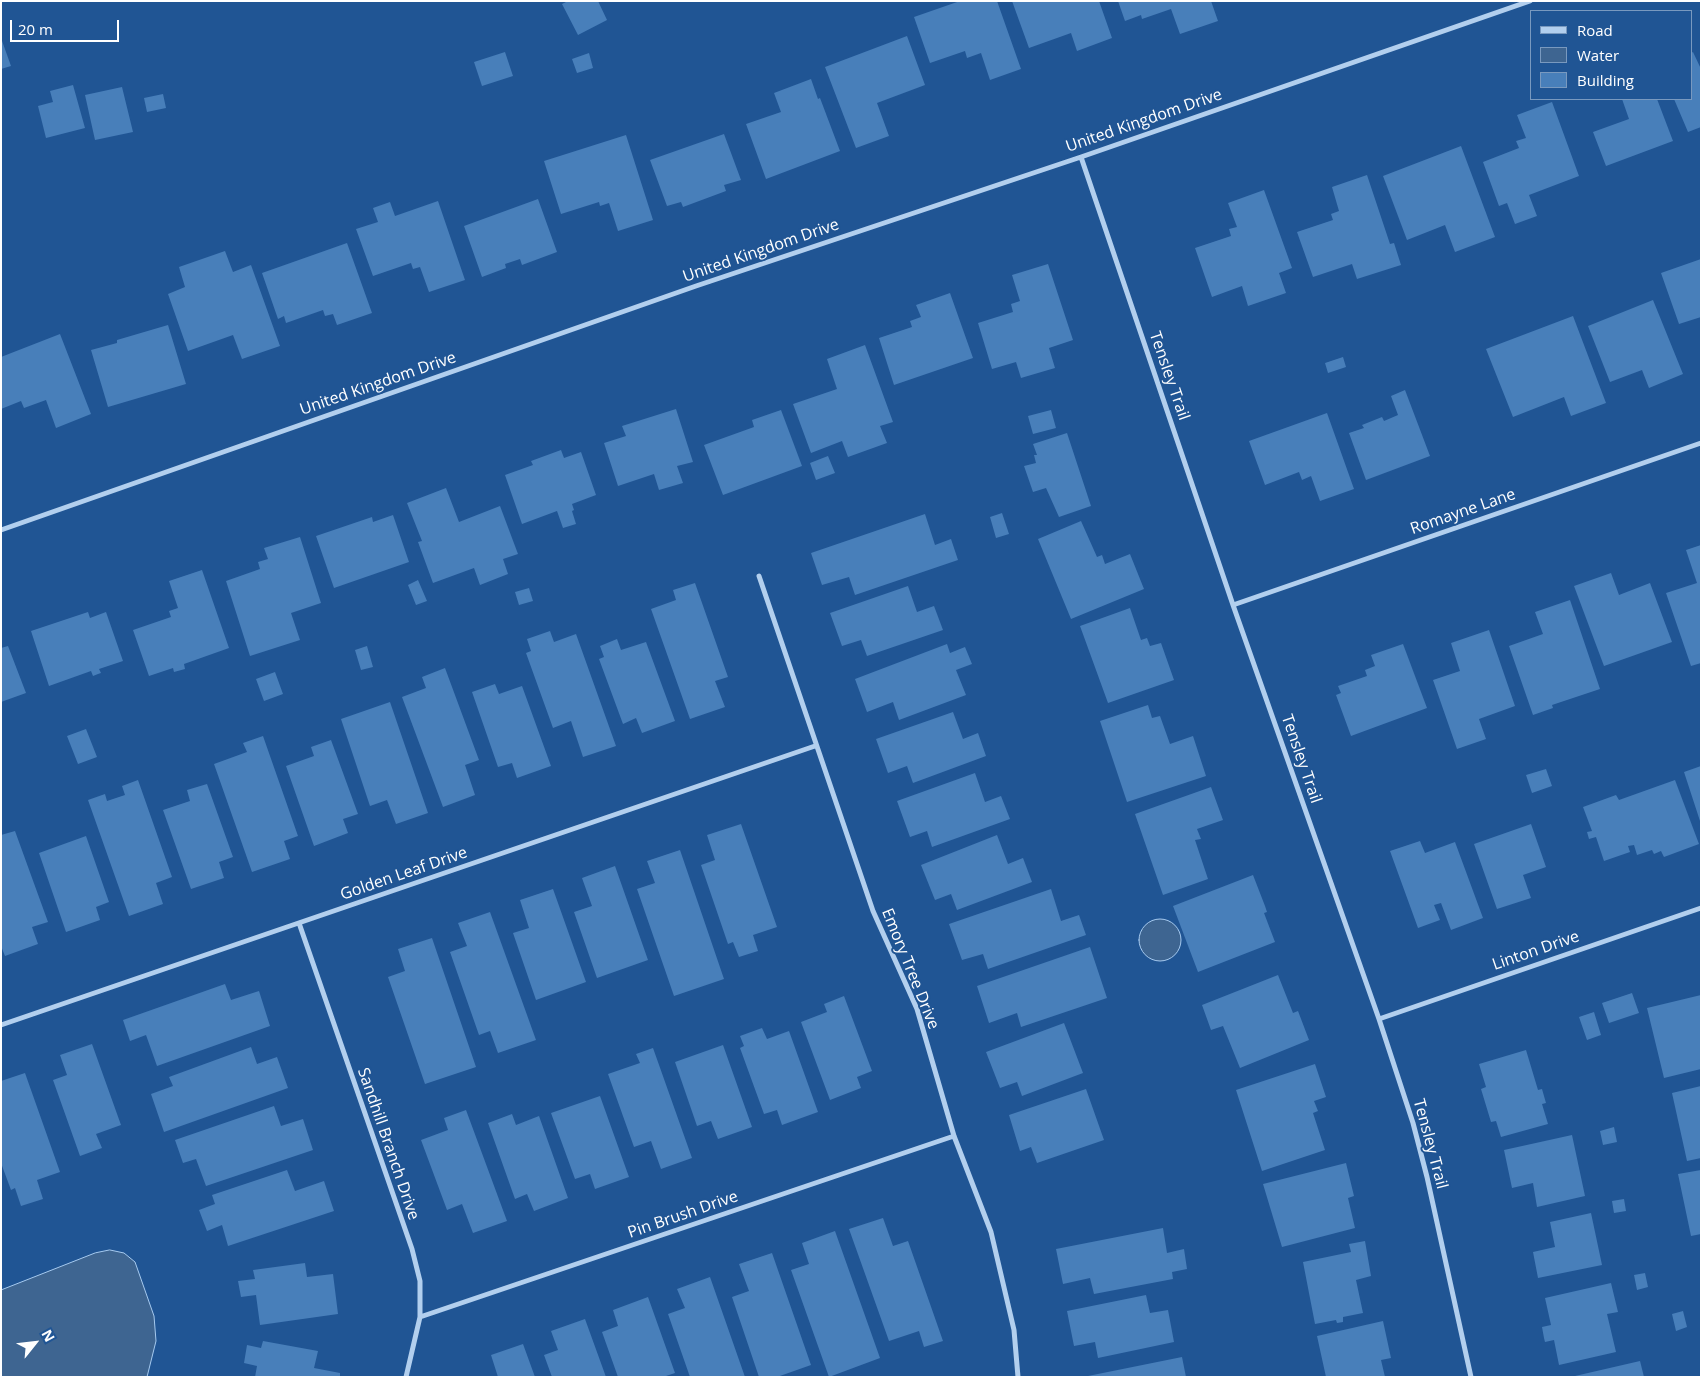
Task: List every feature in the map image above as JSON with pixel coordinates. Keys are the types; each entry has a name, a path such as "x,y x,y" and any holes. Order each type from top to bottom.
{"street":[{"name":"United Kingdom Drive","path":"1,530 696,286 1080,157 1530,1"},
{"name":"Tensley Trail","path":"1080,157 1233,605 1379,1018 1413,1123 1427,1177 1471,1377"},
{"name":"Romayne Lane","path":"1233,605 1701,443"},
{"name":"Emory Tree Drive","path":"759,576 815,746 873,912 917,1009 954,1136 991,1232 1014,1330 1018,1357 1018,1377"},
{"name":"Golden Leaf Drive","path":"1,1024 815,746"},
{"name":"Linton Drive","path":"1379,1018 1701,908"},
{"name":"Sandhill Branch Drive","path":"299,923 412,1249 420,1281 420,1317 406,1377"},
{"name":"Pin Brush Drive","path":"420,1317 954,1136"}],"water":[{"path":"1160,919 1175,925 1181,940 1175,955 1160,961 1145,955 1139,940 1145,925"},
{"path":"110,1250 124,1253 135,1262 154,1316 156,1341 147,1377 1,1377 1,1290 95,1253"}],"building":[{"path":"568,1 598,1 607,20 578,35 562,4"},
{"path":"960,1 997,1 1021,69 990,80 981,53 967,58 965,51 930,63 914,17"},
{"path":"1012,1 1099,1 1112,38 1077,51 1071,33 1029,48"},
{"path":"1118,1 1211,1 1218,21 1180,34 1171,9 1142,19 1141,15 1125,21"},
{"path":"907,36 925,85 877,103 889,136 856,148 825,67"},
{"path":"1,38 11,66 1,69"},
{"path":"505,52 513,76 482,86 474,62"},
{"path":"1692,52 1701,69 1701,127 1688,132 1674,100 1692,100"},
{"path":"589,53 593,68 577,73 572,59"},
{"path":"811,79 840,151 766,179 746,124 781,112 774,93"},
{"path":"73,85 85,128 46,138 38,106 53,102 50,91"},
{"path":"122,87 133,132 95,140 85,95"},
{"path":"163,94 166,108 147,112 144,98"},
{"path":"1622,100 1657,100 1673,141 1606,166 1593,132 1629,119"},
{"path":"1552,102 1579,176 1529,195 1537,216 1515,224 1507,203 1499,206 1483,162 1519,148 1516,141 1526,138 1517,115"},
{"path":"724,134 741,180 724,185 726,191 683,207 681,202 667,206 650,160"},
{"path":"626,135 653,220 618,231 609,203 600,206 599,202 561,214 544,161"},
{"path":"1461,146 1495,237 1455,252 1445,225 1407,240 1383,176"},
{"path":"1367,175 1390,244 1394,243 1401,265 1357,279 1352,264 1313,277 1297,232 1333,220 1331,214 1339,211 1332,187"},
{"path":"1264,190 1292,268 1279,273 1286,293 1248,306 1242,286 1212,297 1195,248 1231,236 1229,229 1237,227 1228,203"},
{"path":"538,199 557,252 522,265 520,259 505,264 506,268 482,277 464,226"},
{"path":"438,201 465,280 429,292 420,267 413,269 411,263 373,276 356,229 378,222 373,208 390,202 395,216"},
{"path":"347,243 372,313 337,325 333,314 325,316 323,310 286,323 284,316 278,319 262,273"},
{"path":"225,251 233,272 251,265 280,346 242,359 233,335 188,351 168,294 185,287 179,267"},
{"path":"1701,259 1701,317 1679,324 1661,273"},
{"path":"1048,264 1073,340 1049,348 1055,368 1021,378 1016,362 992,369 978,323 1013,312 1011,304 1020,301 1012,275"},
{"path":"950,293 973,358 894,385 879,338 912,327 910,321 921,317 916,305"},
{"path":"1653,300 1683,374 1649,388 1642,370 1610,382 1588,326"},
{"path":"1573,316 1606,403 1571,416 1564,397 1513,417 1486,349"},
{"path":"168,325 186,384 108,407 91,350"},
{"path":"60,334 91,414 56,428 46,400 24,408 21,401 1,409 1,357"},
{"path":"865,345 893,422 880,426 887,443 848,457 842,441 811,453 793,404 837,389 827,359"},
{"path":"1343,357 1346,367 1328,373 1325,363"},
{"path":"1405,390 1430,456 1366,480 1349,433 1364,428 1362,425 1382,417 1384,421 1398,415 1391,396"},
{"path":"676,409 693,462 677,466 683,483 659,490 654,474 618,486 604,443 626,436 622,426"},
{"path":"781,410 802,466 723,495 704,445 754,427 752,420"},
{"path":"1051,410 1056,428 1033,434 1028,416"},
{"path":"1327,413 1354,489 1320,501 1311,476 1302,480 1299,472 1265,485 1249,441"},
{"path":"1067,433 1091,506 1059,517 1046,488 1033,492 1024,466 1036,463 1034,455 1037,455 1033,444"},
{"path":"561,450 564,458 581,452 596,495 572,504 576,524 563,528 557,511 522,524 505,475 533,465 531,461"},
{"path":"828,456 835,473 816,480 810,463"},
{"path":"446,488 459,522 500,506 518,554 503,559 508,574 480,585 474,568 433,583 418,542 422,541 407,503"},
{"path":"1002,513 1009,534 996,538 990,517"},
{"path":"925,514 935,545 951,539 958,560 855,595 849,577 822,585 811,553"},
{"path":"393,515 409,562 334,588 316,536 372,517 373,522"},
{"path":"1081,521 1097,557 1102,555 1105,564 1130,554 1144,589 1071,619 1038,539"},
{"path":"300,537 321,603 291,613 300,640 250,656 226,581 260,569 258,562 268,559 264,548"},
{"path":"1701,545 1701,663 1691,666 1666,593 1697,583 1686,550"},
{"path":"202,570 229,648 184,664 185,669 174,672 173,668 149,676 133,630 171,617 169,611 178,608 169,581"},
{"path":"1611,573 1619,595 1650,583 1672,642 1604,666 1574,586"},
{"path":"418,580 427,601 416,605 408,585"},
{"path":"695,583 728,677 715,681 725,707 690,719 651,609 676,600 673,590"},
{"path":"908,586 917,612 934,606 943,630 867,656 861,640 842,646 830,613"},
{"path":"529,588 533,601 519,605 515,592"},
{"path":"1570,600 1600,689 1552,705 1553,708 1533,715 1509,646 1543,634 1535,612"},
{"path":"1130,608 1141,640 1147,638 1150,646 1161,643 1174,680 1108,703 1080,626"},
{"path":"88,612 90,618 106,612 123,661 99,669 101,673 93,676 91,671 49,686 31,631"},
{"path":"1489,630 1515,706 1479,719 1486,739 1457,749 1433,680 1460,671 1451,643"},
{"path":"550,631 554,642 576,634 616,746 583,757 571,721 553,728 526,653 531,651 527,639"},
{"path":"617,639 621,650 646,642 675,721 642,733 636,718 623,724 599,659 604,657 600,646"},
{"path":"947,644 950,653 965,647 972,664 956,670 966,695 899,720 893,702 867,712 855,679"},
{"path":"1403,644 1427,708 1351,736 1336,695 1341,693 1338,686 1367,676 1365,670 1375,666 1371,655"},
{"path":"8,646 26,693 1,702 1,648"},
{"path":"367,646 373,667 361,670 355,650"},
{"path":"445,668 479,760 465,765 475,795 443,807 402,697 426,688 422,677"},
{"path":"275,672 283,694 264,701 256,679"},
{"path":"495,684 499,694 522,686 551,766 517,778 512,763 498,767 472,692"},
{"path":"390,702 428,813 396,824 387,800 370,806 341,719"},
{"path":"1148,705 1152,718 1160,716 1170,744 1193,736 1206,776 1127,802 1100,721"},
{"path":"953,712 963,739 978,733 986,756 913,783 907,766 888,773 876,739"},
{"path":"86,729 97,757 78,764 67,736"},
{"path":"263,736 298,836 284,841 290,859 252,872 214,764 247,752 243,743"},
{"path":"331,740 358,814 343,819 348,833 314,846 286,766 314,756 311,747"},
{"path":"1701,766 1701,821 1700,821 1684,772"},
{"path":"1546,769 1552,786 1532,793 1526,775"},
{"path":"975,773 985,802 1001,796 1010,819 932,847 927,831 910,837 897,801"},
{"path":"138,780 172,877 156,883 163,904 129,916 88,800 105,794 107,801 125,795 122,786"},
{"path":"1675,780 1699,844 1664,857 1661,851 1654,854 1652,850 1637,855 1634,845 1628,846 1630,852 1604,861 1596,837 1589,839 1587,832 1592,831 1583,807 1616,795 1619,800"},
{"path":"207,784 233,857 219,862 224,878 191,889 163,810 190,801 187,790"},
{"path":"1211,787 1223,820 1197,829 1201,839 1195,840 1208,879 1163,895 1135,814"},
{"path":"741,824 777,927 753,935 758,951 739,957 733,942 728,944 701,865 715,860 707,835"},
{"path":"1531,824 1546,867 1523,875 1531,898 1497,909 1474,844"},
{"path":"15,831 48,922 32,927 38,944 5,956 1,946 1,835"},
{"path":"997,835 1008,864 1023,858 1032,882 957,910 951,894 935,900 921,865"},
{"path":"86,836 109,902 96,907 100,920 66,932 39,853"},
{"path":"1420,841 1425,853 1455,842 1483,918 1451,930 1441,903 1434,905 1440,920 1418,928 1390,851"},
{"path":"680,850 724,979 674,996 637,889 655,883 647,861"},
{"path":"615,866 648,960 597,978 574,912 592,906 582,878"},
{"path":"1253,875 1267,912 1264,913 1275,942 1198,972 1173,906"},
{"path":"553,889 586,982 536,1000 513,933 529,928 520,900"},
{"path":"1051,889 1061,921 1079,915 1086,935 988,969 983,954 962,960 949,924"},
{"path":"490,912 536,1040 498,1053 490,1031 479,1035 450,952 467,946 458,923"},
{"path":"432,938 476,1067 425,1084 388,977 405,971 398,949"},
{"path":"1090,947 1107,998 1021,1027 1017,1013 989,1023 977,986"},
{"path":"1278,975 1293,1013 1298,1011 1309,1040 1240,1068 1223,1026 1211,1030 1202,1005"},
{"path":"225,984 231,1000 259,991 270,1026 157,1066 146,1035 130,1041 123,1020"},
{"path":"1632,993 1639,1013 1609,1023 1602,1003"},
{"path":"1701,995 1701,1069 1664,1078 1647,1008"},
{"path":"844,996 872,1071 857,1077 861,1088 830,1100 801,1022 827,1012 824,1004"},
{"path":"1594,1012 1601,1035 1587,1040 1579,1017"},
{"path":"1064,1023 1083,1073 1022,1096 1017,1082 1000,1088 986,1052"},
{"path":"762,1028 767,1039 789,1031 818,1112 782,1125 777,1110 764,1114 740,1048 744,1046 740,1036"},
{"path":"92,1044 121,1125 96,1134 102,1148 80,1156 53,1080 67,1075 60,1055"},
{"path":"723,1045 752,1127 718,1139 711,1121 697,1126 675,1062"},
{"path":"251,1047 257,1064 277,1057 288,1088 164,1132 151,1094 173,1086 169,1077"},
{"path":"653,1048 692,1158 661,1169 651,1141 634,1147 608,1074 640,1063 636,1054"},
{"path":"1526,1050 1538,1090 1542,1089 1546,1103 1542,1104 1548,1124 1501,1137 1496,1121 1491,1122 1481,1089 1486,1087 1479,1064"},
{"path":"1315,1064 1326,1097 1314,1101 1318,1111 1313,1113 1325,1150 1262,1171 1236,1090"},
{"path":"25,1073 60,1172 37,1180 43,1199 21,1206 15,1188 11,1190 1,1163 1,1081"},
{"path":"1701,1086 1701,1158 1687,1161 1672,1093"},
{"path":"1086,1089 1104,1140 1037,1163 1031,1147 1020,1151 1009,1115"},
{"path":"600,1096 629,1177 595,1189 590,1174 575,1179 551,1113"},
{"path":"274,1106 281,1126 303,1119 313,1150 206,1186 196,1159 183,1163 175,1140"},
{"path":"466,1110 507,1221 473,1233 462,1204 447,1210 421,1140 448,1130 444,1118"},
{"path":"512,1114 516,1125 539,1116 568,1198 534,1211 527,1194 515,1199 488,1123"},
{"path":"1614,1127 1617,1142 1603,1145 1600,1131"},
{"path":"1572,1135 1585,1196 1537,1207 1533,1183 1512,1188 1504,1150"},
{"path":"1346,1163 1354,1196 1348,1198 1355,1228 1282,1247 1263,1184"},
{"path":"287,1170 295,1191 324,1181 334,1211 228,1246 222,1225 207,1231 199,1210 215,1204 212,1195"},
{"path":"1701,1170 1701,1234 1691,1236 1678,1174"},
{"path":"1624,1199 1626,1211 1614,1213 1612,1201"},
{"path":"1591,1213 1602,1265 1538,1278 1533,1252 1555,1247 1550,1222"},
{"path":"883,1218 893,1246 908,1241 943,1341 924,1347 919,1331 889,1341 849,1229"},
{"path":"1163,1228 1167,1253 1184,1249 1187,1269 1172,1272 1173,1279 1094,1294 1090,1278 1063,1284 1056,1249"},
{"path":"835,1231 880,1358 829,1377 791,1270 809,1264 802,1243"},
{"path":"1365,1241 1371,1276 1356,1280 1363,1313 1343,1317 1343,1322 1337,1323 1336,1320 1315,1324 1303,1262 1351,1252 1349,1244"},
{"path":"772,1253 811,1365 777,1377 759,1377 732,1297 749,1291 739,1264"},
{"path":"305,1263 307,1277 333,1274 338,1314 260,1325 256,1295 241,1297 238,1281 255,1279 253,1270"},
{"path":"1645,1273 1648,1287 1637,1290 1634,1275"},
{"path":"710,1277 745,1377 690,1377 668,1314 685,1308 677,1289"},
{"path":"1611,1283 1618,1312 1607,1314 1616,1352 1559,1365 1554,1340 1545,1342 1544,1338 1542,1327 1551,1325 1545,1298"},
{"path":"1146,1295 1150,1313 1168,1310 1174,1342 1098,1358 1095,1342 1074,1346 1067,1311"},
{"path":"648,1297 675,1373 663,1377 618,1377 602,1332 618,1326 613,1310"},
{"path":"1683,1311 1687,1327 1676,1331 1672,1314"},
{"path":"585,1319 606,1377 552,1377 544,1355 558,1350 551,1331"},
{"path":"1383,1321 1391,1358 1381,1360 1385,1377 1326,1377 1317,1336"},
{"path":"263,1341 318,1351 314,1368 340,1373 340,1377 255,1377 257,1366 244,1363 247,1345 261,1348"},
{"path":"523,1344 535,1377 498,1377 491,1355"},
{"path":"1182,1357 1186,1377 1088,1377 1088,1376"},
{"path":"1640,1361 1644,1377 1575,1377 1575,1376"}]}
